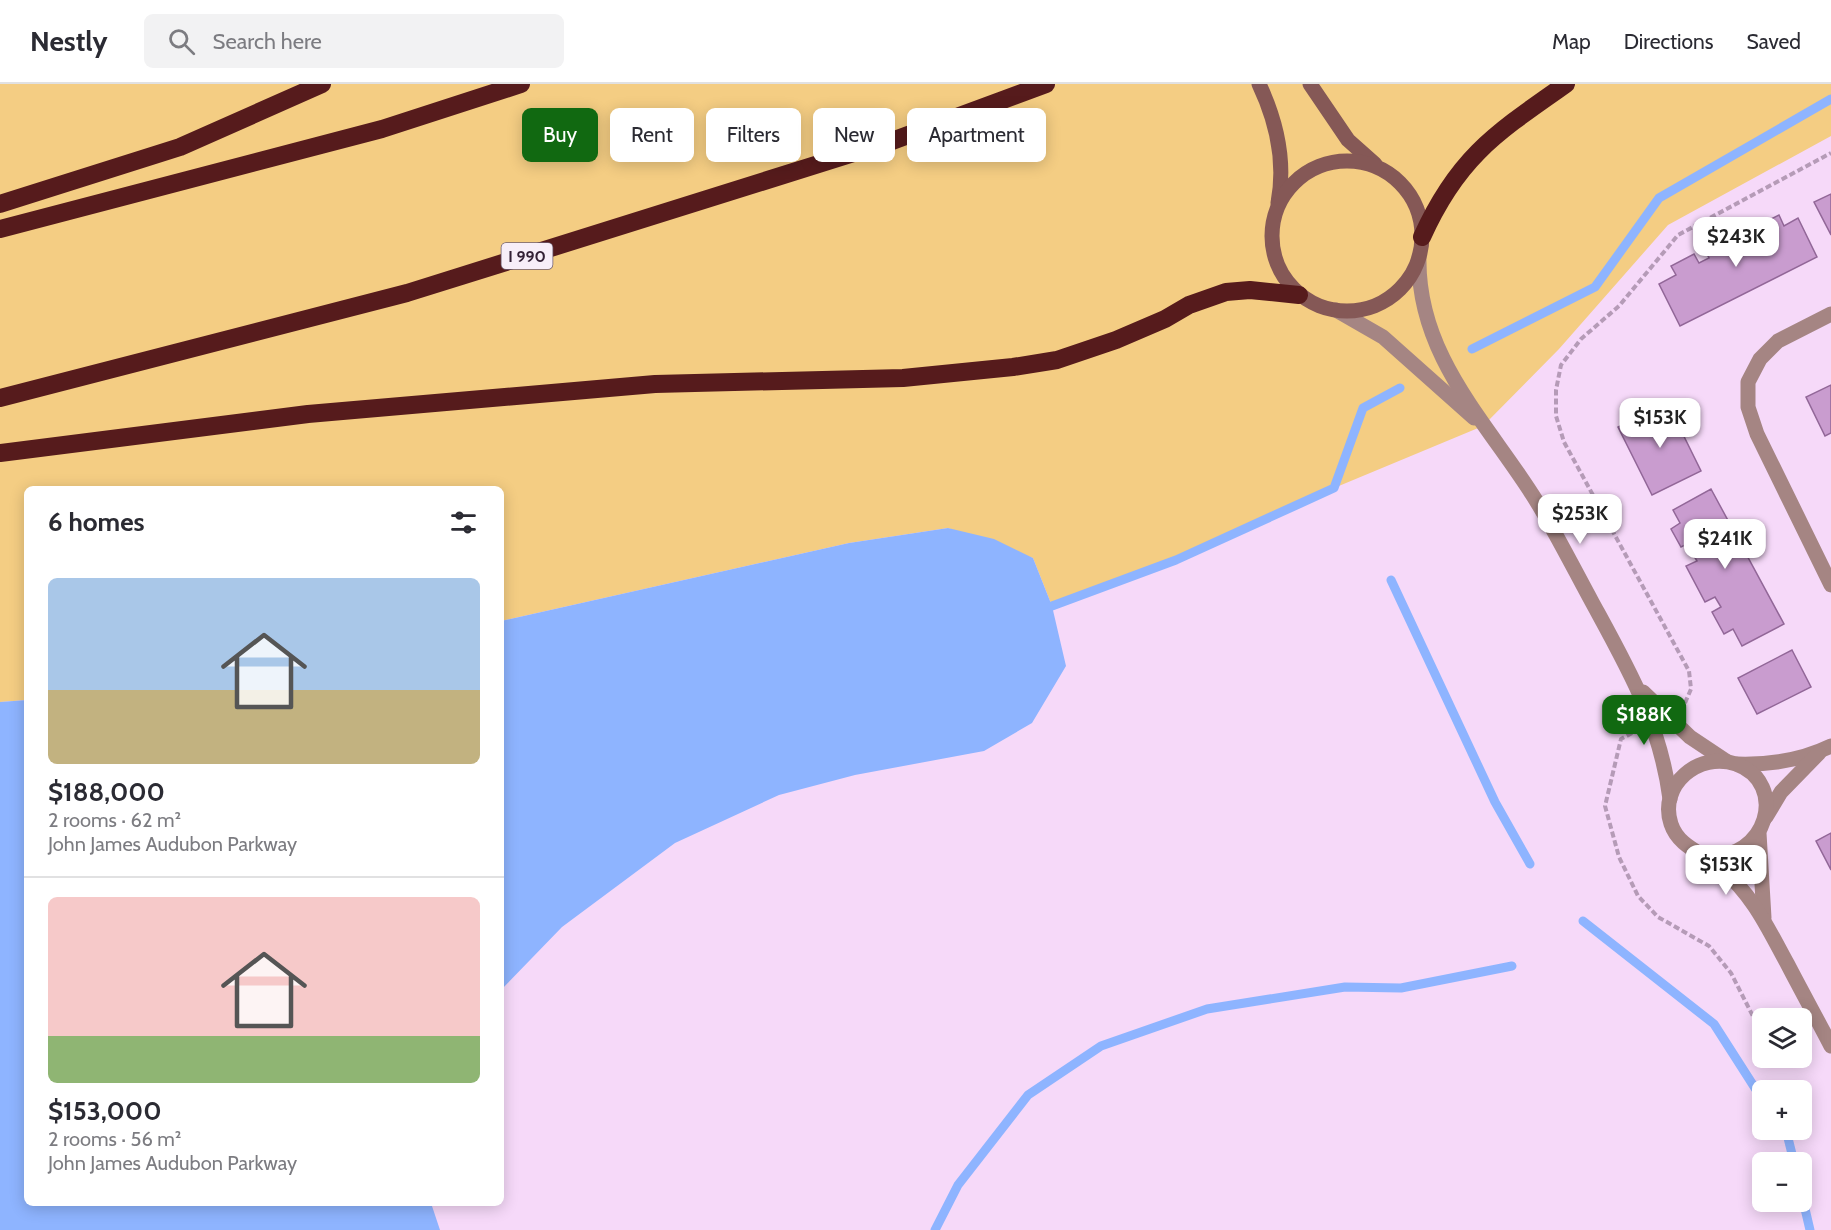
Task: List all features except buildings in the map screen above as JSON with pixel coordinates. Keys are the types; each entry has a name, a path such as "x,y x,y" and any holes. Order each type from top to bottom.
{"highway":[{"path":"0,204 180,147 322,84"},
{"path":"0,229 382,129 521,84"},
{"name":"I 990","path":"0,398 418,289 892,141 1046,84"},
{"path":"1422,237 1437,203 1478,149 1566,84"},
{"path":"0,453 308,414 655,384 903,378 1014,367 1057,360 1116,340 1165,319 1189,305 1226,292 1250,290 1299,295"}],"main road":[{"path":"1259,84 1274,119 1280,145 1278,208 1272,231 1274,255 1284,277 1299,295 1320,306 1336,310 1368,309 1390,298 1408,281 1419,258 1422,237 1416,207 1403,186 1348,140 1310,84"},
{"path":"1278,208 1290,188 1308,172 1332,163 1358,162 1382,170"}],"street":[{"path":"1419,258 1420,290 1430,333 1483,426 1538,504 1639,688 1666,765 1671,824 1679,838 1691,849 1705,856 1741,888 1764,918 1831,1046"},
{"path":"1336,310 1383,337 1483,426"},
{"path":"1831,314 1778,341 1760,359 1748,382 1748,407 1758,434 1831,585"},
{"path":"1639,688 1690,737 1751,773 1761,786 1766,802 1766,818"},
{"path":"1670,799 1680,778 1692,767 1707,762 1760,765 1826,748"},
{"path":"1705,856 1720,857 1735,854 1748,846 1759,833 1781,792 1826,748"},
{"path":"1759,833 1764,918"}],"path":[{"path":"1668,717 1688,702 1691,689 1689,671 1564,442 1556,416 1556,390 1561,365 1581,339 1619,306 1678,235 1831,153"},
{"path":"1653,723 1622,739 1605,806 1619,857 1638,896 1658,917 1709,946 1731,973 1752,1014"}],"shaded area":[{"path":"0,84 1831,84 1831,136 1668,225 1559,349 1483,426 1334,488 1176,560 1052,606 1033,558 948,528 849,543 504,620 504,486 24,486 24,700 0,702"}],"water":[{"path":"948,528 994,539 1033,558 1052,606 1066,666 1032,723 984,751 855,775 779,795 675,843 562,927 504,987 504,620 849,543"},
{"path":"24,700 24,1206 432,1206 440,1230 0,1230 0,702"}],"waterway":[{"path":"1472,349 1595,287 1659,198 1831,99"},
{"path":"1052,606 1176,560 1334,488 1363,408 1400,388"},
{"path":"1391,580 1495,802 1530,864"},
{"path":"1583,921 1714,1024 1752,1083"},
{"path":"935,1230 958,1185 1028,1095 1101,1046 1207,1009 1345,987 1401,988 1512,966"},
{"path":"1788,1140 1792,1152"},
{"path":"1806,1212 1810,1230"}]}
